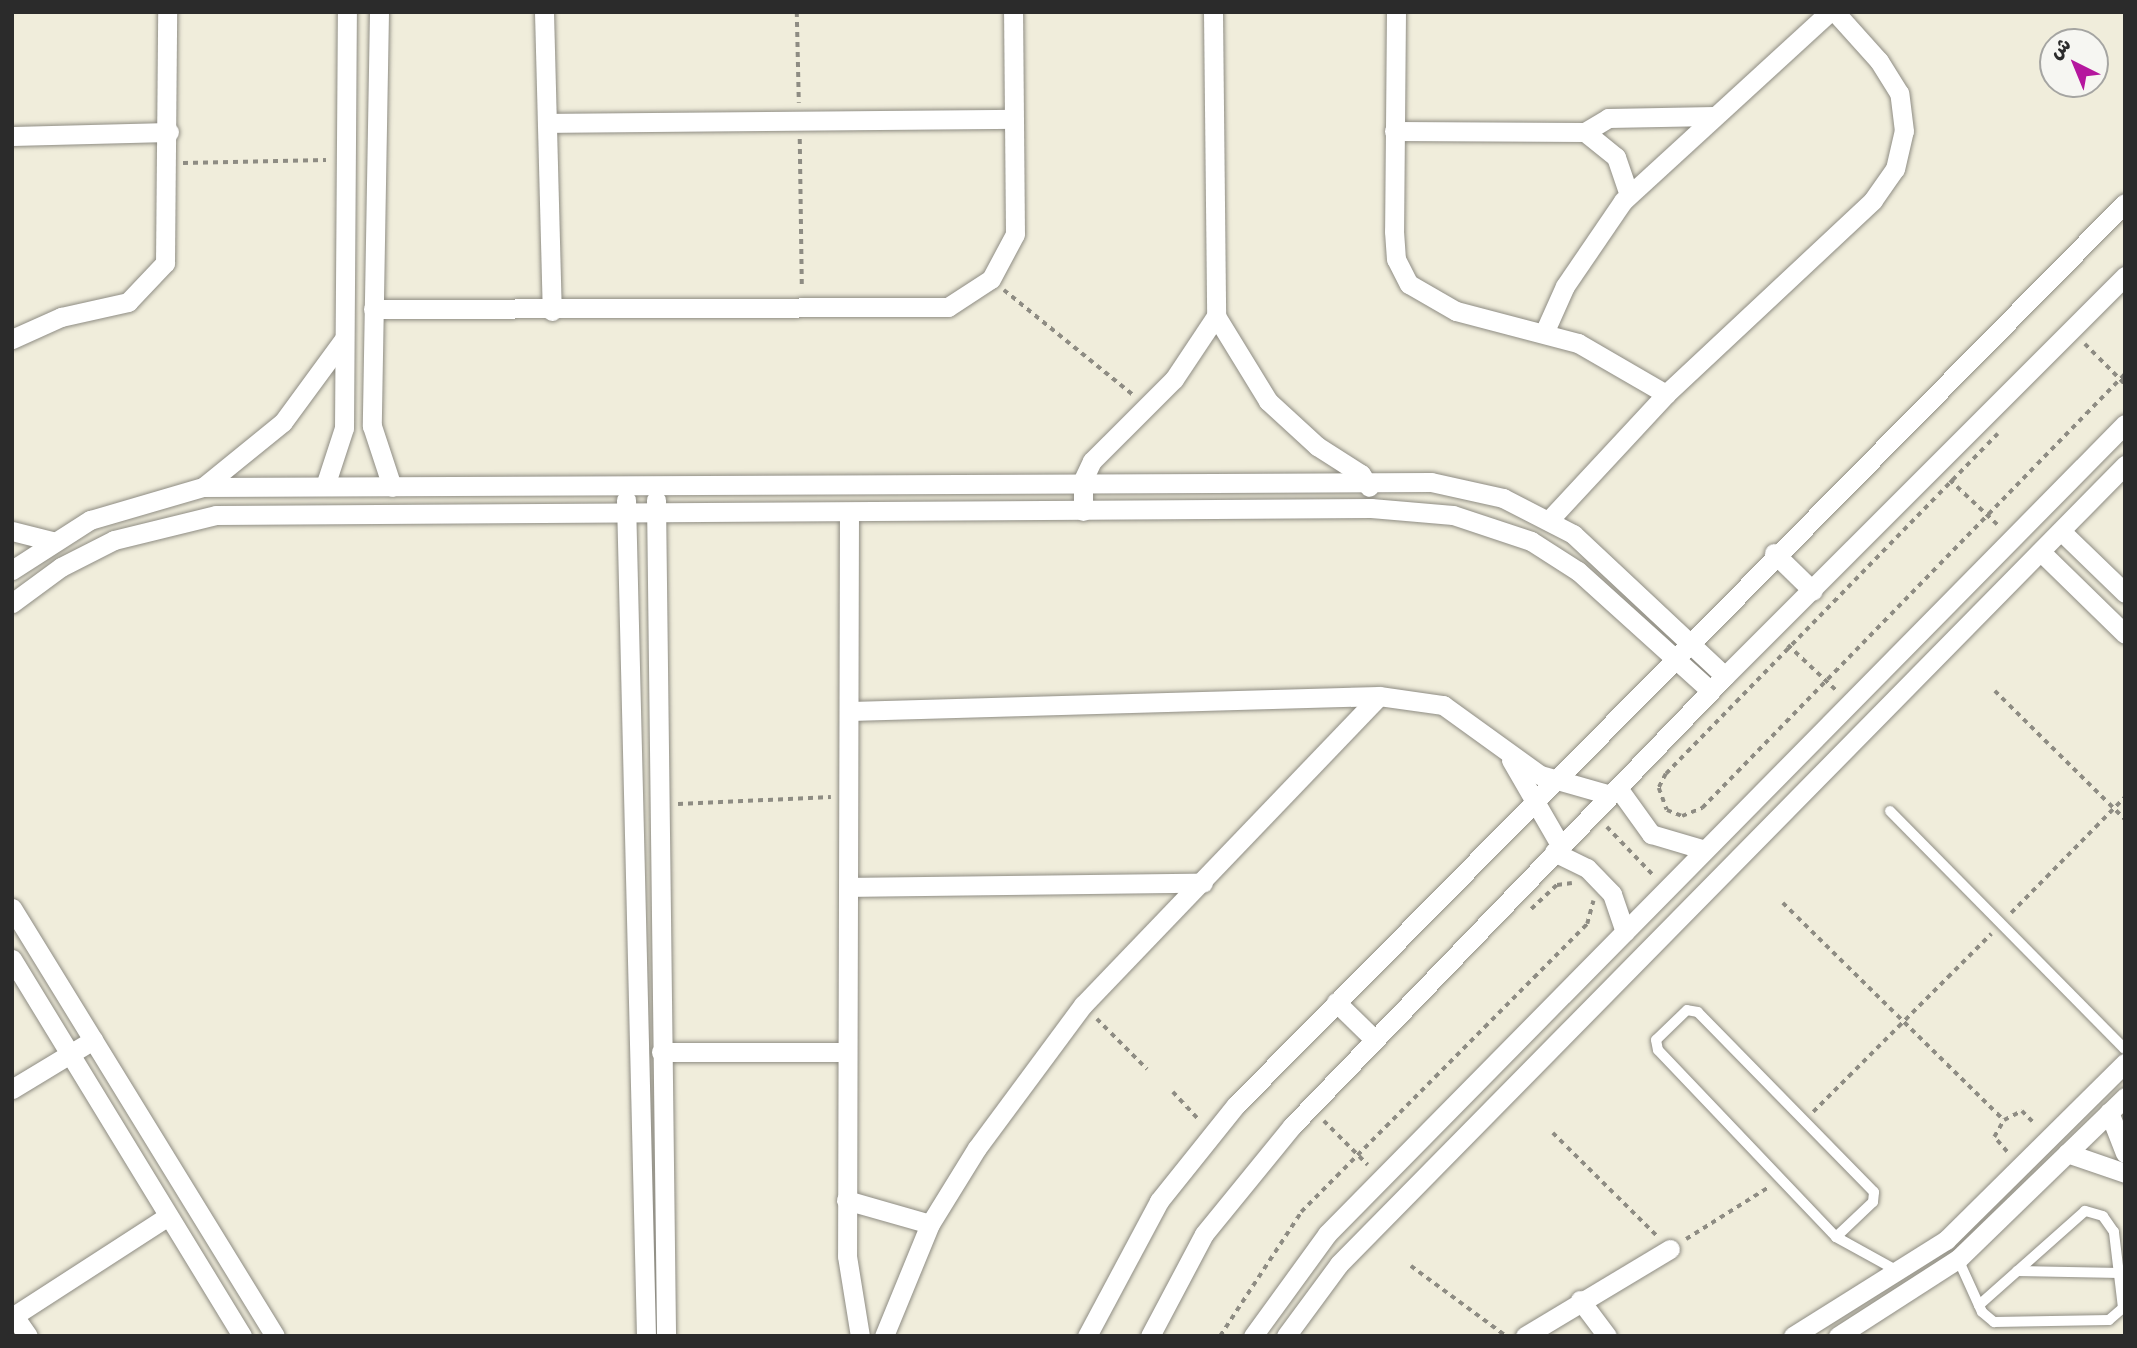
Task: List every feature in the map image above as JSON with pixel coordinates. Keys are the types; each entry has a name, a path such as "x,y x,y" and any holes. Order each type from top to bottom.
{"street":[{"path":"12,339 61,317 128,302 151,285 168,248 167,12"},
{"path":"325,486 342,442 347,12"},
{"path":"379,12 372,357 374,445 392,487"},
{"path":"544,12 552,311"},
{"path":"373,309 922,312 971,296 991,279 1015,234 1013,12"},
{"path":"1213,12 1216,316 1268,401 1367,482 1371,508"},
{"path":"1396,12 1396,259 1409,284 1456,311 1578,343 1666,394"},
{"path":"1544,333 1591,242 1629,195 1829,12"},
{"path":"1550,519 1666,394 1873,200 1895,169 1904,131 1899,93 1880,61 1835,12"},
{"path":"1394,131 1585,132 1608,118 1714,116"},
{"path":"547,124 1013,119"},
{"path":"12,136 169,132"},
{"path":"1585,132 1616,157 1629,195"},
{"path":"1087,1336 1136,1237 1211,1133 1672,655 2125,203"},
{"path":"1150,1336 1204,1234 1315,1117 1375,1040 1725,676 1773,632 1936,467 2078,338 2125,276"},
{"path":"1083,511 1083,480 1099,452 1148,408 1216,316"},
{"path":"203,487 284,422 344,338"},
{"path":"344,358 372,357"},
{"path":"1252,1336 1296,1269 1382,1178 2125,424"},
{"path":"1286,1336 1339,1264 2125,465"},
{"path":"12,570 52,541 118,508 203,487 656,489 1083,480 1455,485 1550,519 1594,550 1725,676"},
{"path":"626,489 646,1336"},
{"path":"656,489 666,1336"},
{"path":"12,603 87,552 190,519 1371,508 1453,515 1531,541 1578,571 1711,691"},
{"path":"849,512 852,887 846,1052 846,1200 849,1284 860,1336"},
{"path":"12,531 52,541"},
{"path":"2061,531 2125,593"},
{"path":"2041,552 2125,634"},
{"path":"1774,553 1813,591"},
{"path":"850,711 1379,695 1443,705 1507,753 1552,781 1614,791 1651,834 1705,850"},
{"path":"884,1336 930,1224 977,1148 1083,1005 1203,883 1379,695"},
{"path":"1507,753 1557,849 1587,868 1612,894 1625,932"},
{"path":"852,887 1203,883"},
{"path":"12,908 275,1336"},
{"path":"12,959 242,1336"},
{"path":"1336,1002 1375,1040"},
{"path":"12,1089 93,1040"},
{"path":"661,1052 846,1052"},
{"path":"1793,1336 1946,1240 2125,1063"},
{"path":"1838,1336 1958,1259 2125,1097"},
{"path":"2109,1112 2125,1153"},
{"path":"2067,1153 2125,1173"},
{"path":"846,1200 930,1224"},
{"path":"29,1336 13,1316 168,1216"},
{"path":"1525,1336 1580,1300 1670,1249"},
{"path":"1580,1300 1606,1336"}],"lane":[{"path":"1891,811 2125,1049"},
{"path":"1836,1237 1876,1195 1694,1010 1657,1040 1658,1050 1836,1237 1897,1270"},
{"path":"1958,1259 1979,1305 1994,1322 2109,1320 2123,1308 2115,1233 2095,1210 2077,1216 1979,1305"},
{"path":"2017,1271 2120,1273"}],"path":[{"path":"797,12 802,312"},
{"path":"169,163 346,160"},
{"path":"991,279 1148,408"},
{"path":"2078,338 2093,337"},
{"path":"2076,354 2078,338"},
{"path":"2078,338 2125,384"},
{"path":"2008,423 1666,774 1659,788 1667,810 1697,813 2125,374"},
{"path":"1936,467 2012,538"},
{"path":"1773,632 1850,703"},
{"path":"1996,691 2125,819"},
{"path":"660,805 851,796"},
{"path":"1805,1121 2125,797"},
{"path":"1593,813 1667,889"},
{"path":"1522,917 1557,885 1578,884"},
{"path":"1220,1336 1277,1243 1357,1154 1587,924 1590,894"},
{"path":"1783,903 2004,1120"},
{"path":"1083,1005 1147,1069"},
{"path":"1173,1091 1211,1133"},
{"path":"1331,1108 1315,1117 1382,1178"},
{"path":"2021,1166 1994,1137 2004,1120 2022,1111 2049,1138"},
{"path":"1553,1133 1670,1249 1781,1180"},
{"path":"1411,1266 1506,1336"}]}
